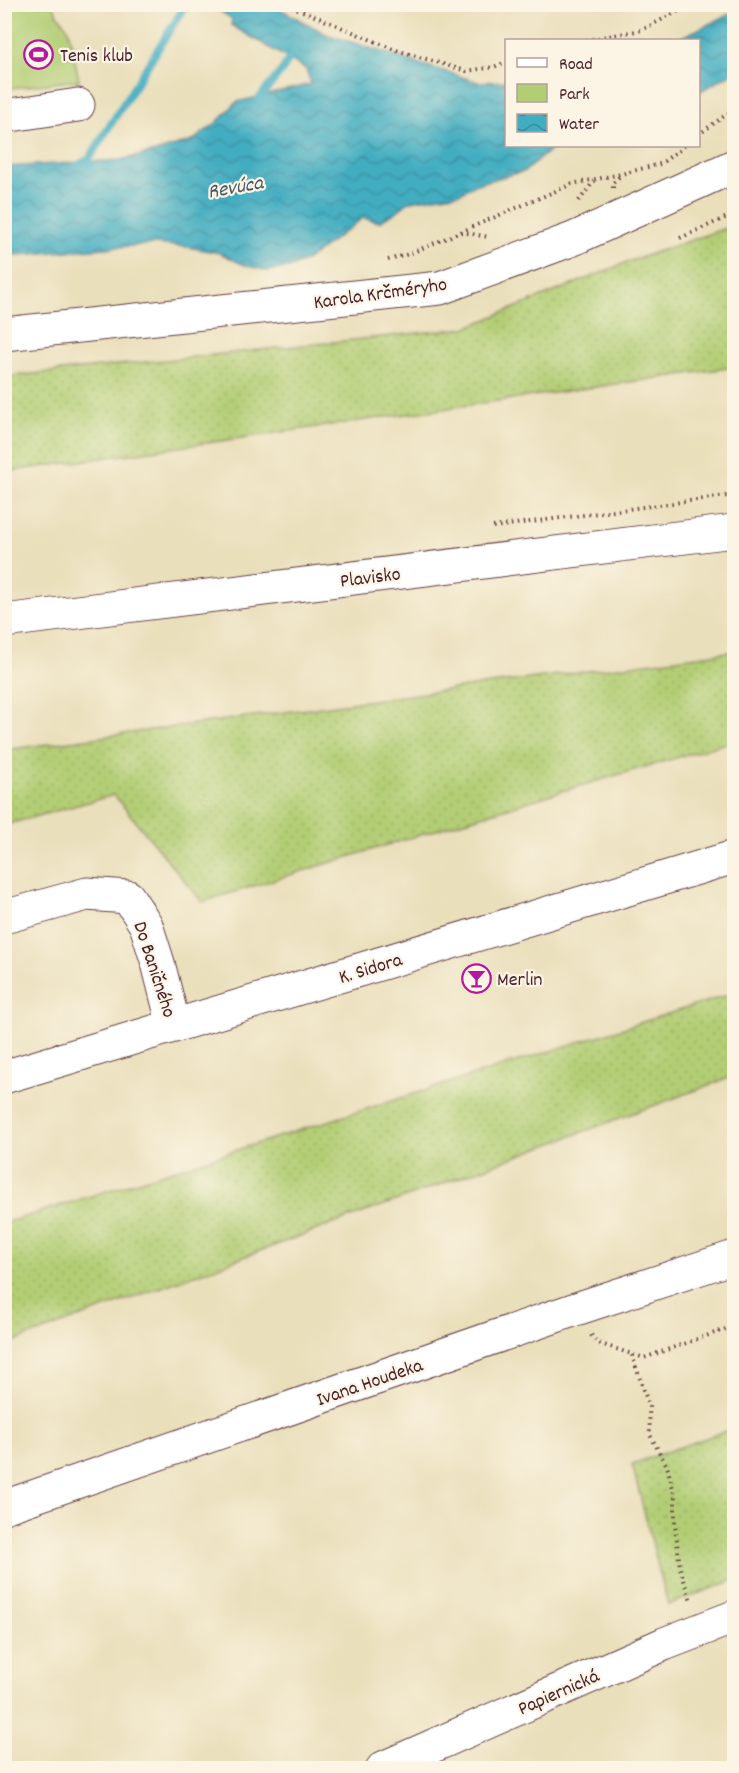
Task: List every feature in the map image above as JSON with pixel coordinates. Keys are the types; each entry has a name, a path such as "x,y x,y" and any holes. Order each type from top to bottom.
{"street":[{"path":"4,116 78,105"},
{"name":"Karola Krčméryho","path":"4,334 440,288 573,239 735,166"},
{"name":"Plavisko","path":"4,621 735,531"},
{"name":"K. Sidora","path":"4,1077 735,857"},
{"name":"Do Baničného","path":"4,917 87,894 128,897 146,925 174,1026"},
{"name":"Ivana Houdeka","path":"4,1507 573,1310 735,1257"},
{"name":"Papiernická","path":"383,1768 664,1644 735,1617"}],"path":[{"path":"286,4 393,49 466,71 505,63"},
{"path":"592,39 642,30 692,4"},
{"path":"700,134 735,109"},
{"path":"386,261 409,254 572,184 660,164 684,147"},
{"path":"577,204 595,180"},
{"path":"680,238 735,214"},
{"path":"460,232 492,237"},
{"path":"573,1310 598,1343 644,1358 735,1326"},
{"path":"632,1355 649,1406 650,1435 667,1467 675,1496 675,1524 680,1568 701,1630"}],"green space":[{"name":"Tenis klub","path":"4,5 53,5 68,28 79,80 5,89"},
{"path":"734,225 734,367 5,472 5,377 465,328 628,262"},
{"path":"734,651 734,741 559,792 202,902 114,795 5,825 5,750"},
{"path":"734,993 734,1076 5,1345 5,1223"},
{"path":"734,1428 734,1580 668,1605 632,1464"}],"water":[{"name":"Revúca","path":"211,5 273,5 326,34 478,82 505,81 505,147 561,147 550,150 525,171 476,184 460,193 410,201 379,222 363,218 307,260 288,268 267,271 242,264 220,253 155,244 5,256 5,167 120,160 155,152 192,141 216,123 237,102 311,84 306,69 231,25 232,19"},
{"path":"734,12 734,72 700,91 700,39 678,39"}],"waterway":[{"path":"76,166 89,159 186,4"},
{"path":"254,105 283,69 294,50"}],"place":[{"name":"Tenis klub","path":"39,54"},
{"name":"Merlin","path":"476,978"}]}
